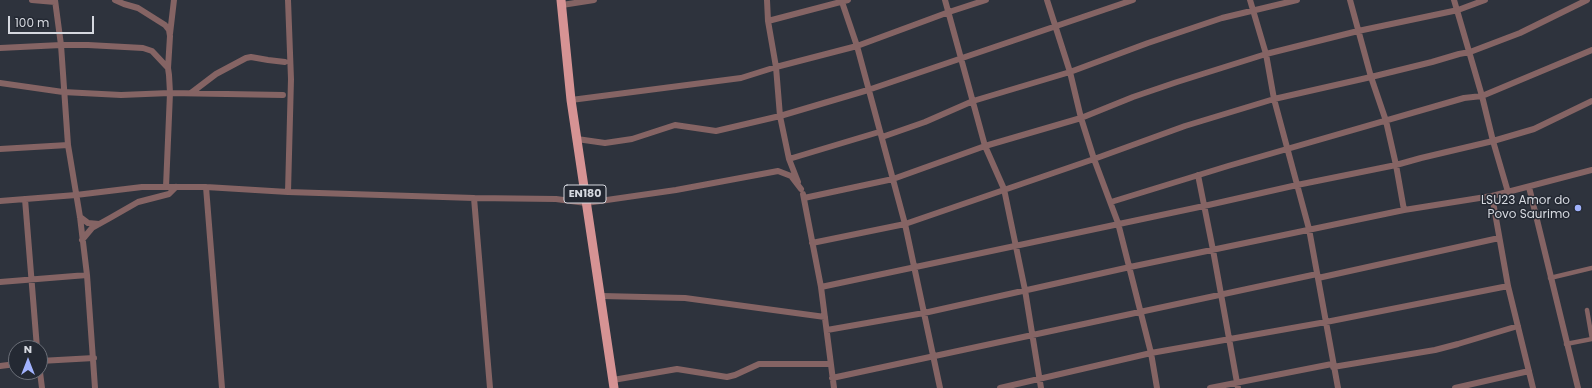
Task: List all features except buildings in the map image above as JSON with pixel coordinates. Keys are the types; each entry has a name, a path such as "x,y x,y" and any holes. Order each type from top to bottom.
{"main road":[{"name":"EN180","path":"561,2 571,100 586,203 602,296 614,384"}],"street":[{"path":"32,0 55,1 61,45 63,92 68,145 80,217 87,275 95,388"},
{"path":"115,0 138,8 155,18 165,25 169,30 170,36"},
{"path":"166,187 170,93 168,68 174,0"},
{"path":"288,0 291,79 288,192"},
{"path":"561,2 594,0"},
{"path":"767,0 768,21 776,67 780,116 789,159 804,198 821,287 834,388"},
{"path":"945,0 985,146 1004,189 1025,290 1041,388"},
{"path":"571,100 741,78 776,67 857,46 948,12 986,0"},
{"path":"1047,0 1070,72 1081,118 1094,160 1118,223 1151,353 1157,388"},
{"path":"577,139 605,143 632,139 675,125 716,131 780,116 868,90 1133,0"},
{"path":"1250,0 1266,54 1274,99 1309,229 1338,388"},
{"path":"789,159 925,122 973,101 1070,72 1148,42 1222,18 1297,0"},
{"path":"1350,0 1371,77 1386,121 1404,210"},
{"path":"1454,0 1470,52 1508,192"},
{"path":"804,198 893,179 985,146 1081,118 1132,97 1170,84 1266,54 1358,31 1458,10 1485,0"},
{"path":"812,243 905,224 1004,189 1094,160 1185,126 1274,99 1371,77 1470,52 1520,34 1587,0"},
{"path":"768,21 845,1 905,224 940,388"},
{"path":"0,48 61,45 143,48 152,51 168,68"},
{"path":"1111,202 1198,175 1464,98 1482,96 1592,50"},
{"path":"190,94 216,74 246,58 251,57 286,62"},
{"path":"0,83 63,92 121,95 170,93 283,95"},
{"path":"821,287 1396,165 1493,141 1534,129 1592,101"},
{"path":"0,148 68,145"},
{"path":"827,330 924,313 1309,229 1404,210 1492,196 1592,170"},
{"path":"0,201 76,195 142,187 206,187 288,192 556,199 586,203 676,190 778,171 791,176 801,189"},
{"path":"1198,175 1238,385"},
{"path":"82,240 92,228 98,224 138,202 169,194 176,187"},
{"path":"206,187 222,388"},
{"path":"1529,187 1566,344 1578,388"},
{"path":"1492,196 1508,286 1532,388"},
{"path":"474,198 490,388"},
{"path":"25,199 37,340"},
{"path":"80,217 88,223 98,224"},
{"path":"832,378 1221,294 1318,276 1499,238"},
{"path":"1550,278 1592,268"},
{"path":"0,282 87,275"},
{"path":"1000,388 1151,353 1326,322 1508,286"},
{"path":"602,296 685,298 825,317"},
{"path":"1566,344 1583,343 1592,339 1586,310"},
{"path":"1210,388 1238,385 1333,365 1435,350 1518,326"},
{"path":"48,361 94,358"},
{"path":"614,384 677,370 727,377 759,364 830,364"},
{"path":"1455,388 1529,371"}],"place":[{"name":"LSU23 Amor do Povo Saurimo","path":"1578,208"}]}
